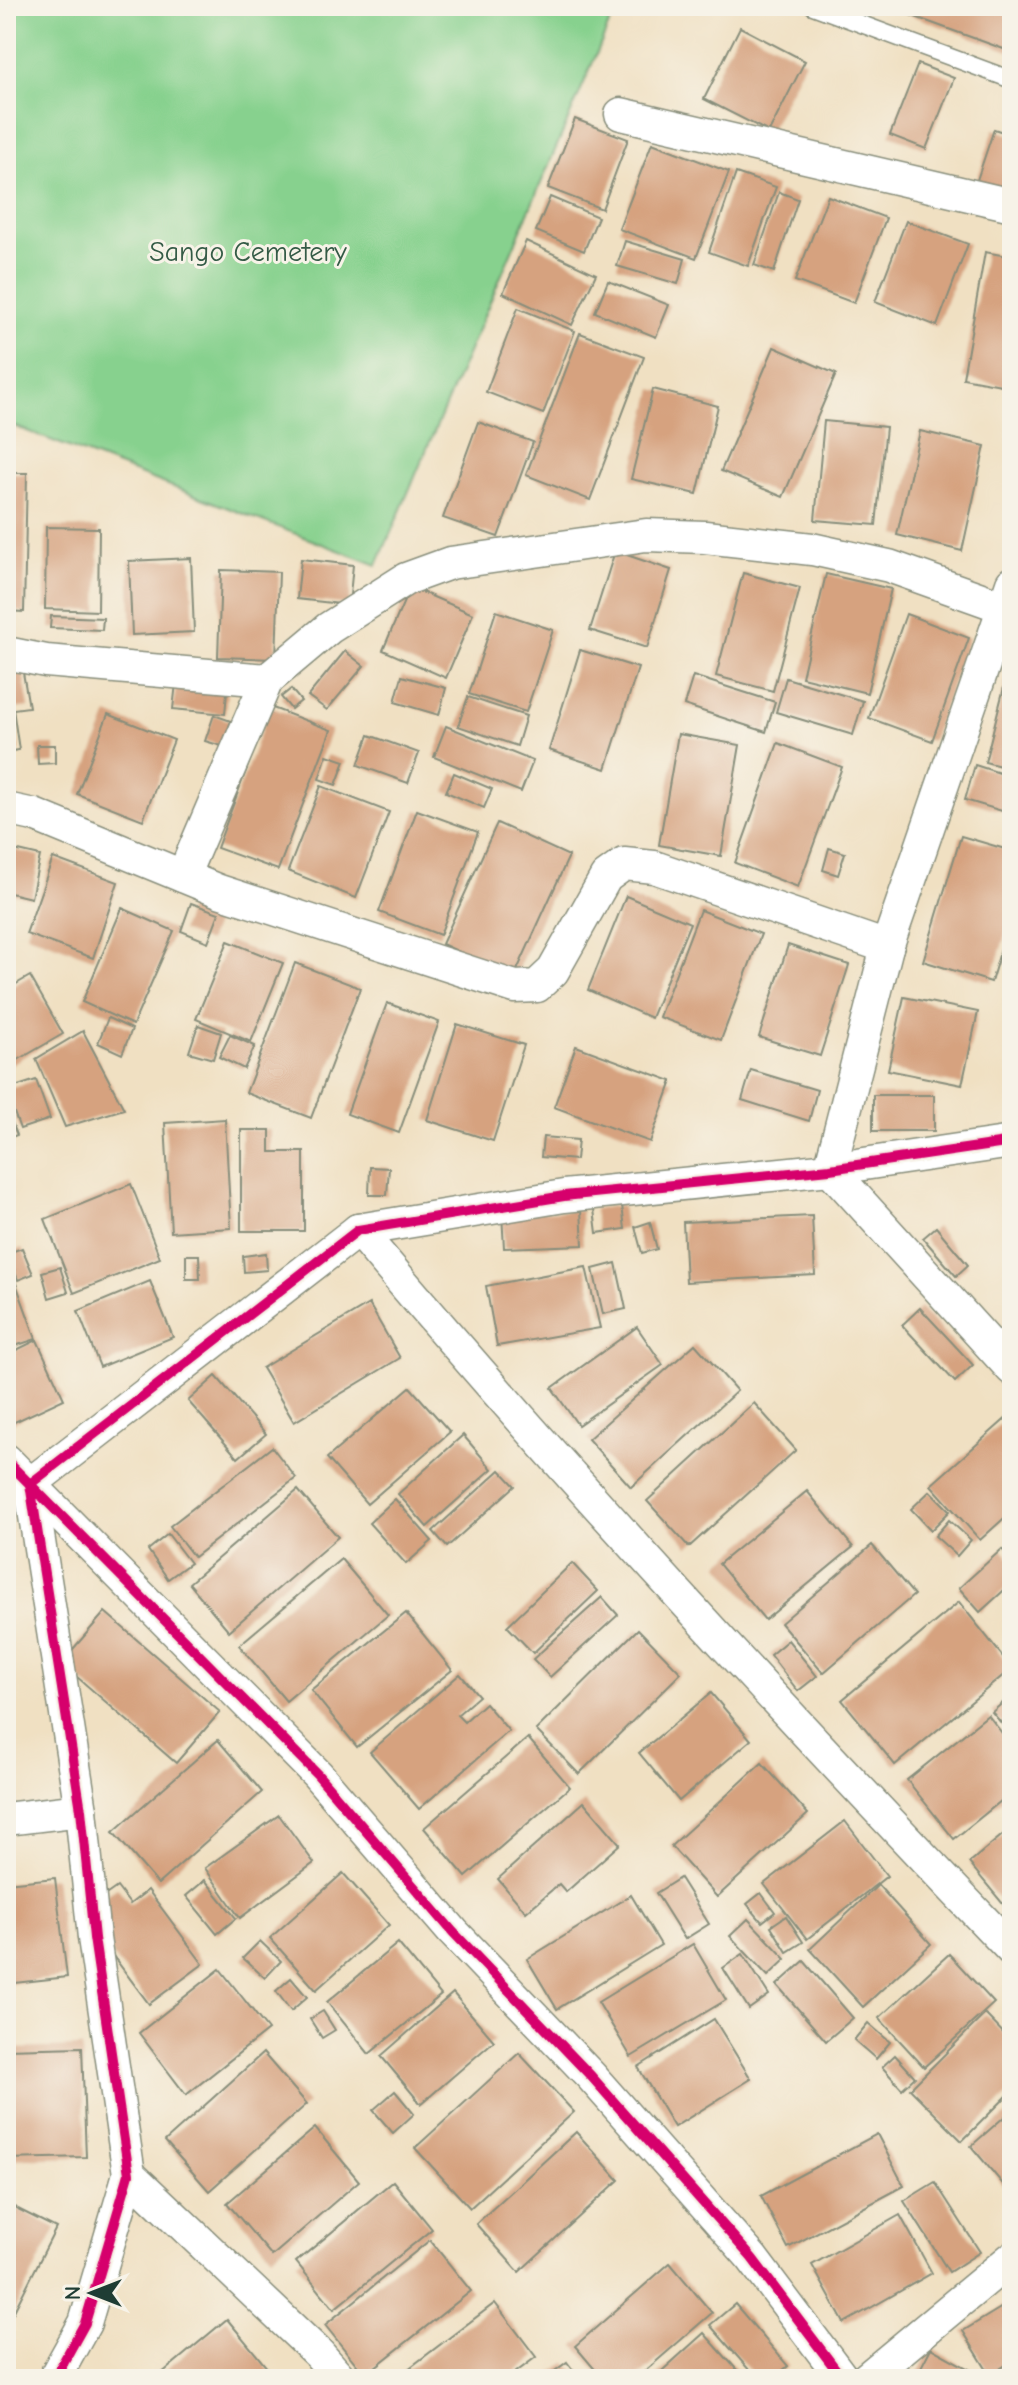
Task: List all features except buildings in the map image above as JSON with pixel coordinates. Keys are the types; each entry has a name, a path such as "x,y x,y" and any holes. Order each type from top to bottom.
{"street":[{"path":"621,114 1012,205"},
{"path":"183,876 267,680 329,628 406,579 450,563 646,535 705,537 812,549 889,566 1010,600 887,947 830,1169"},
{"path":"6,653 46,661 267,680"},
{"path":"6,809 34,815 219,891 515,987 537,986 553,971 606,877 624,864 654,867 887,947"},
{"path":"30,1484 358,1230 564,1196 830,1169 1012,1142"},
{"path":"830,1169 1012,1369"},
{"path":"358,1230 514,1415 861,1793 1012,1950"},
{"path":"6,1460 317,1774 453,1932 591,2076 752,2258 843,2379"},
{"path":"30,1484 81,1810 94,1938 129,2174 85,2323 54,2379"},
{"path":"6,1819 81,1810"},
{"path":"129,2174 341,2379"},
{"path":"866,2379 1012,2258"}],"lane":[{"path":"813,6 1012,80"}],"green space":[{"name":"Sango Cemetery","path":"6,6 617,6 377,565 6,423"}],"cycle path":[{"path":"54,2379 85,2323 129,2174 94,1938 81,1810 30,1484 358,1230 564,1196 830,1169 1012,1142"},
{"path":"6,1460 317,1774 453,1932 591,2076 752,2258 843,2379"}]}
